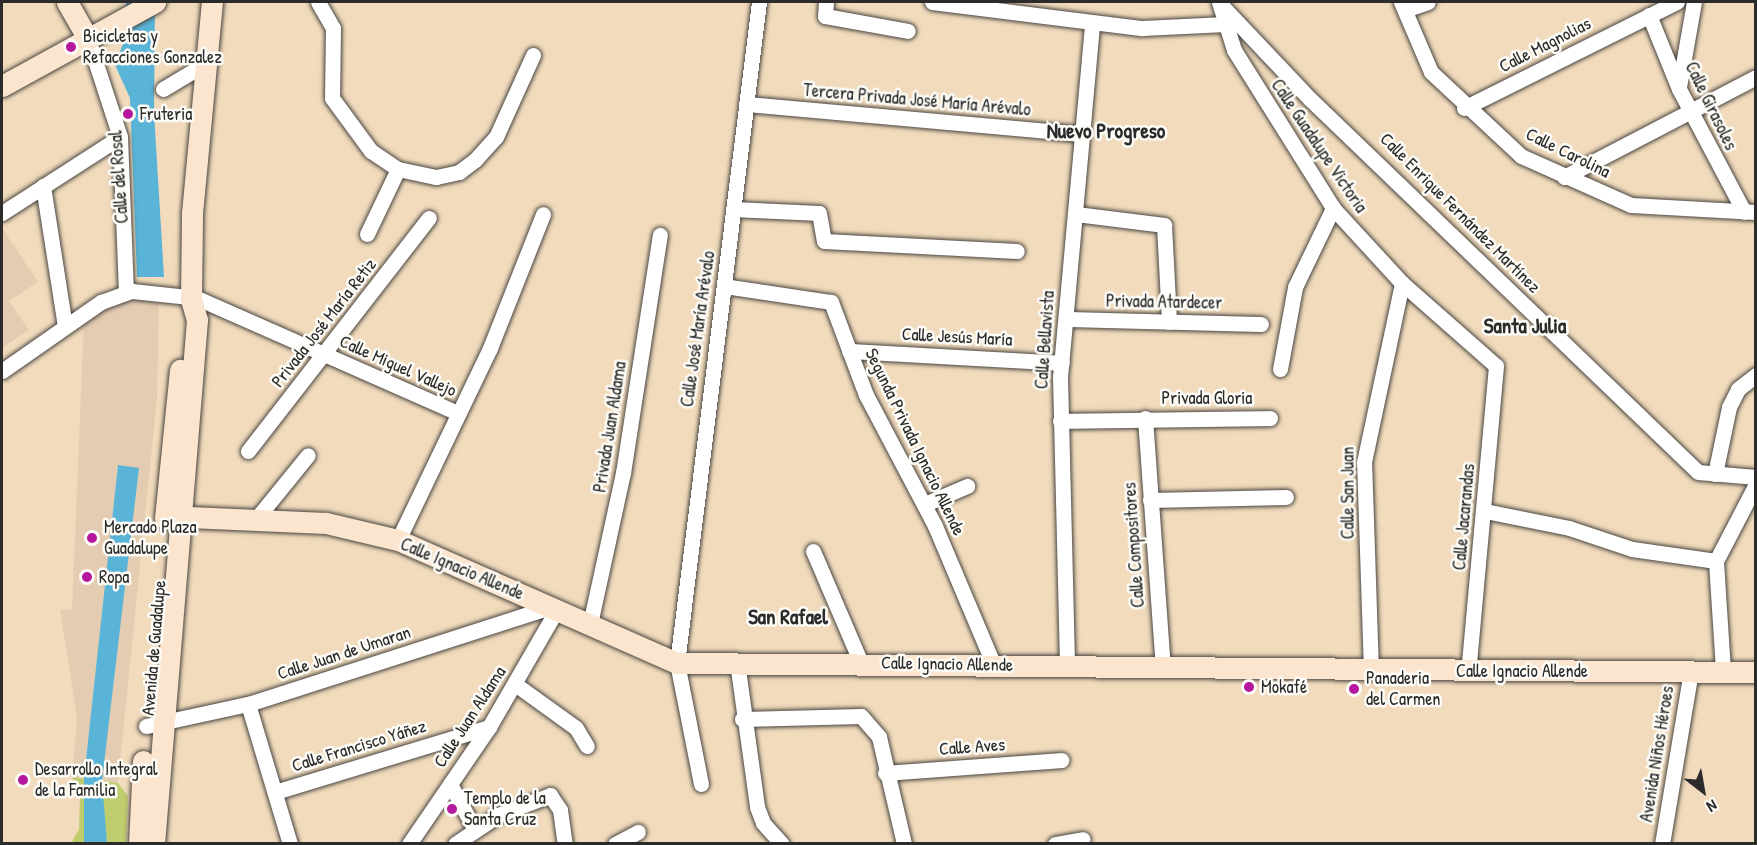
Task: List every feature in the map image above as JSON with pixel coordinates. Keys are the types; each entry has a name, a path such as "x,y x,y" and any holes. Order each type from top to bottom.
{"street":[{"name":"Calle del Rosal","path":"67,2 88,39 120,137 129,291"},
{"path":"2,86 155,2"},
{"name":"Avenida de Guadalupe","path":"139,843 153,726 173,515 197,320 192,305 192,213 212,2"},
{"path":"318,2 333,28 332,98 371,150 398,169 436,177 459,172 475,160 496,137 533,54"},
{"name":"Calle José María Arévalo","path":"701,784 677,663 759,2"},
{"path":"826,2 825,16 908,31"},
{"path":"932,2 1142,28 1226,24"},
{"path":"1403,6 1428,2"},
{"name":"Calle Magnolias","path":"1464,108 1677,2"},
{"path":"1679,89 1694,2"},
{"name":"Calle Guadalupe Victoria","path":"1220,4 1234,50 1333,208 1402,283 1496,366"},
{"name":"Calle Enrique Fernández Martínez","path":"1220,4 1274,54 1310,99 1698,472 1715,474"},
{"name":"Calle Carolina","path":"1403,6 1431,72 1464,108 1521,156 1631,205 1749,212"},
{"name":"Calle Girasoles","path":"1649,15 1679,89 1749,212"},
{"name":"Calle Bellavista","path":"1067,663 1060,422 1062,363 1092,22"},
{"path":"164,89 208,62"},
{"path":"1564,177 1755,77"},
{"name":"Tercera Privada José María Arévalo","path":"747,104 1083,134"},
{"path":"2,213 120,137"},
{"path":"366,234 398,169"},
{"path":"44,186 65,326"},
{"path":"1280,369 1295,287 1333,208"},
{"path":"733,209 819,213 824,241 1017,251"},
{"path":"398,540 489,348 543,214"},
{"path":"1076,214 1160,220 1166,231 1168,322"},
{"name":"Privada José María Retiz","path":"248,451 326,356 429,218"},
{"name":"Privada Juan Aldama","path":"590,624 623,473 660,235"},
{"name":"Calle San Juan","path":"1371,671 1364,462 1402,283"},
{"name":"Segunda Privada Ignacio Allende","path":"724,286 831,302 849,351 925,504 994,666"},
{"path":"2,371 65,326 129,291"},
{"name":"Calle Miguel Vallejo","path":"129,291 165,296 192,305 326,356 458,413"},
{"name":"Privada Atardecer","path":"1066,320 1261,324"},
{"name":"Calle Jesús María","path":"849,351 1062,363"},
{"name":"Calle Jacarandas","path":"1468,672 1485,511 1496,366"},
{"path":"1755,375 1738,389 1729,407 1715,474 1755,477"},
{"name":"Privada Gloria","path":"1060,422 1144,418 1270,418"},
{"name":"Calle Compositores","path":"1144,418 1163,669"},
{"path":"256,519 308,455"},
{"path":"1723,670 1716,561 1755,484"},
{"path":"925,504 968,486"},
{"path":"1150,500 1286,497"},
{"path":"1485,511 1569,528 1632,549 1716,561"},
{"name":"Calle Ignacio Allende","path":"173,515 327,522 398,540 677,663 994,666 1067,663 1163,669 1468,672 1723,670 1755,672"},
{"path":"813,551 861,663"},
{"name":"Calle Juan de Umaran","path":"153,726 248,704 554,608"},
{"name":"Calle Juan Aldama","path":"409,843 489,727 515,684 554,608"},
{"path":"737,662 742,719 757,807 763,824 782,843"},
{"name":"Avenida Niños Héroes","path":"1662,843 1691,670"},
{"path":"515,684 576,728 586,746"},
{"path":"248,704 290,843"},
{"path":"742,719 861,716 879,737 885,773 904,843"},
{"name":"Avenida de Guadalupe","path":"153,726 154,843"},
{"name":"Calle Francisco Yáñez","path":"275,792 489,727"},
{"name":"Calle Aves","path":"885,773 1062,760"},
{"path":"450,784 474,828"},
{"path":"455,843 474,828 550,795 560,810 565,843"},
{"path":"615,843 638,831"},
{"path":"1055,843 1083,839"}],"shaded area":[{"path":"2,228 38,282 9,301 29,330 2,348"},
{"name":"Mercado Plaza Guadalupe","path":"123,297 159,299 157,398 118,783 102,781 138,468 118,466 84,778 72,777 77,718 60,609 72,610 84,318"}],"green space":[{"path":"72,777 118,783 128,796 126,843 71,844 79,829 80,795"}],"water":[{"path":"126,2 155,2 154,113 164,277 137,277 130,98 115,65 124,41"},
{"path":"118,465 139,468 102,781 107,843 84,843 84,778"}],"place":[{"name":"Bicicletas y Refacciones Gonzalez","path":"71,47"},
{"name":"Fruteria","path":"128,114"},
{"name":"Mercado Plaza Guadalupe","path":"92,538"},
{"name":"Ropa","path":"87,577"},
{"name":"Mokafé","path":"1249,687"},
{"name":"Panaderia del Carmen","path":"1354,689"},
{"name":"Desarrollo Integral de la Familia","path":"23,780"},
{"name":"Templo de la Santa Cruz","path":"452,809"}],"district":[{"name":"Nuevo Progreso","path":"1106,131"},
{"name":"Santa Julia","path":"1525,326"},
{"name":"San Rafael","path":"788,617"}]}
